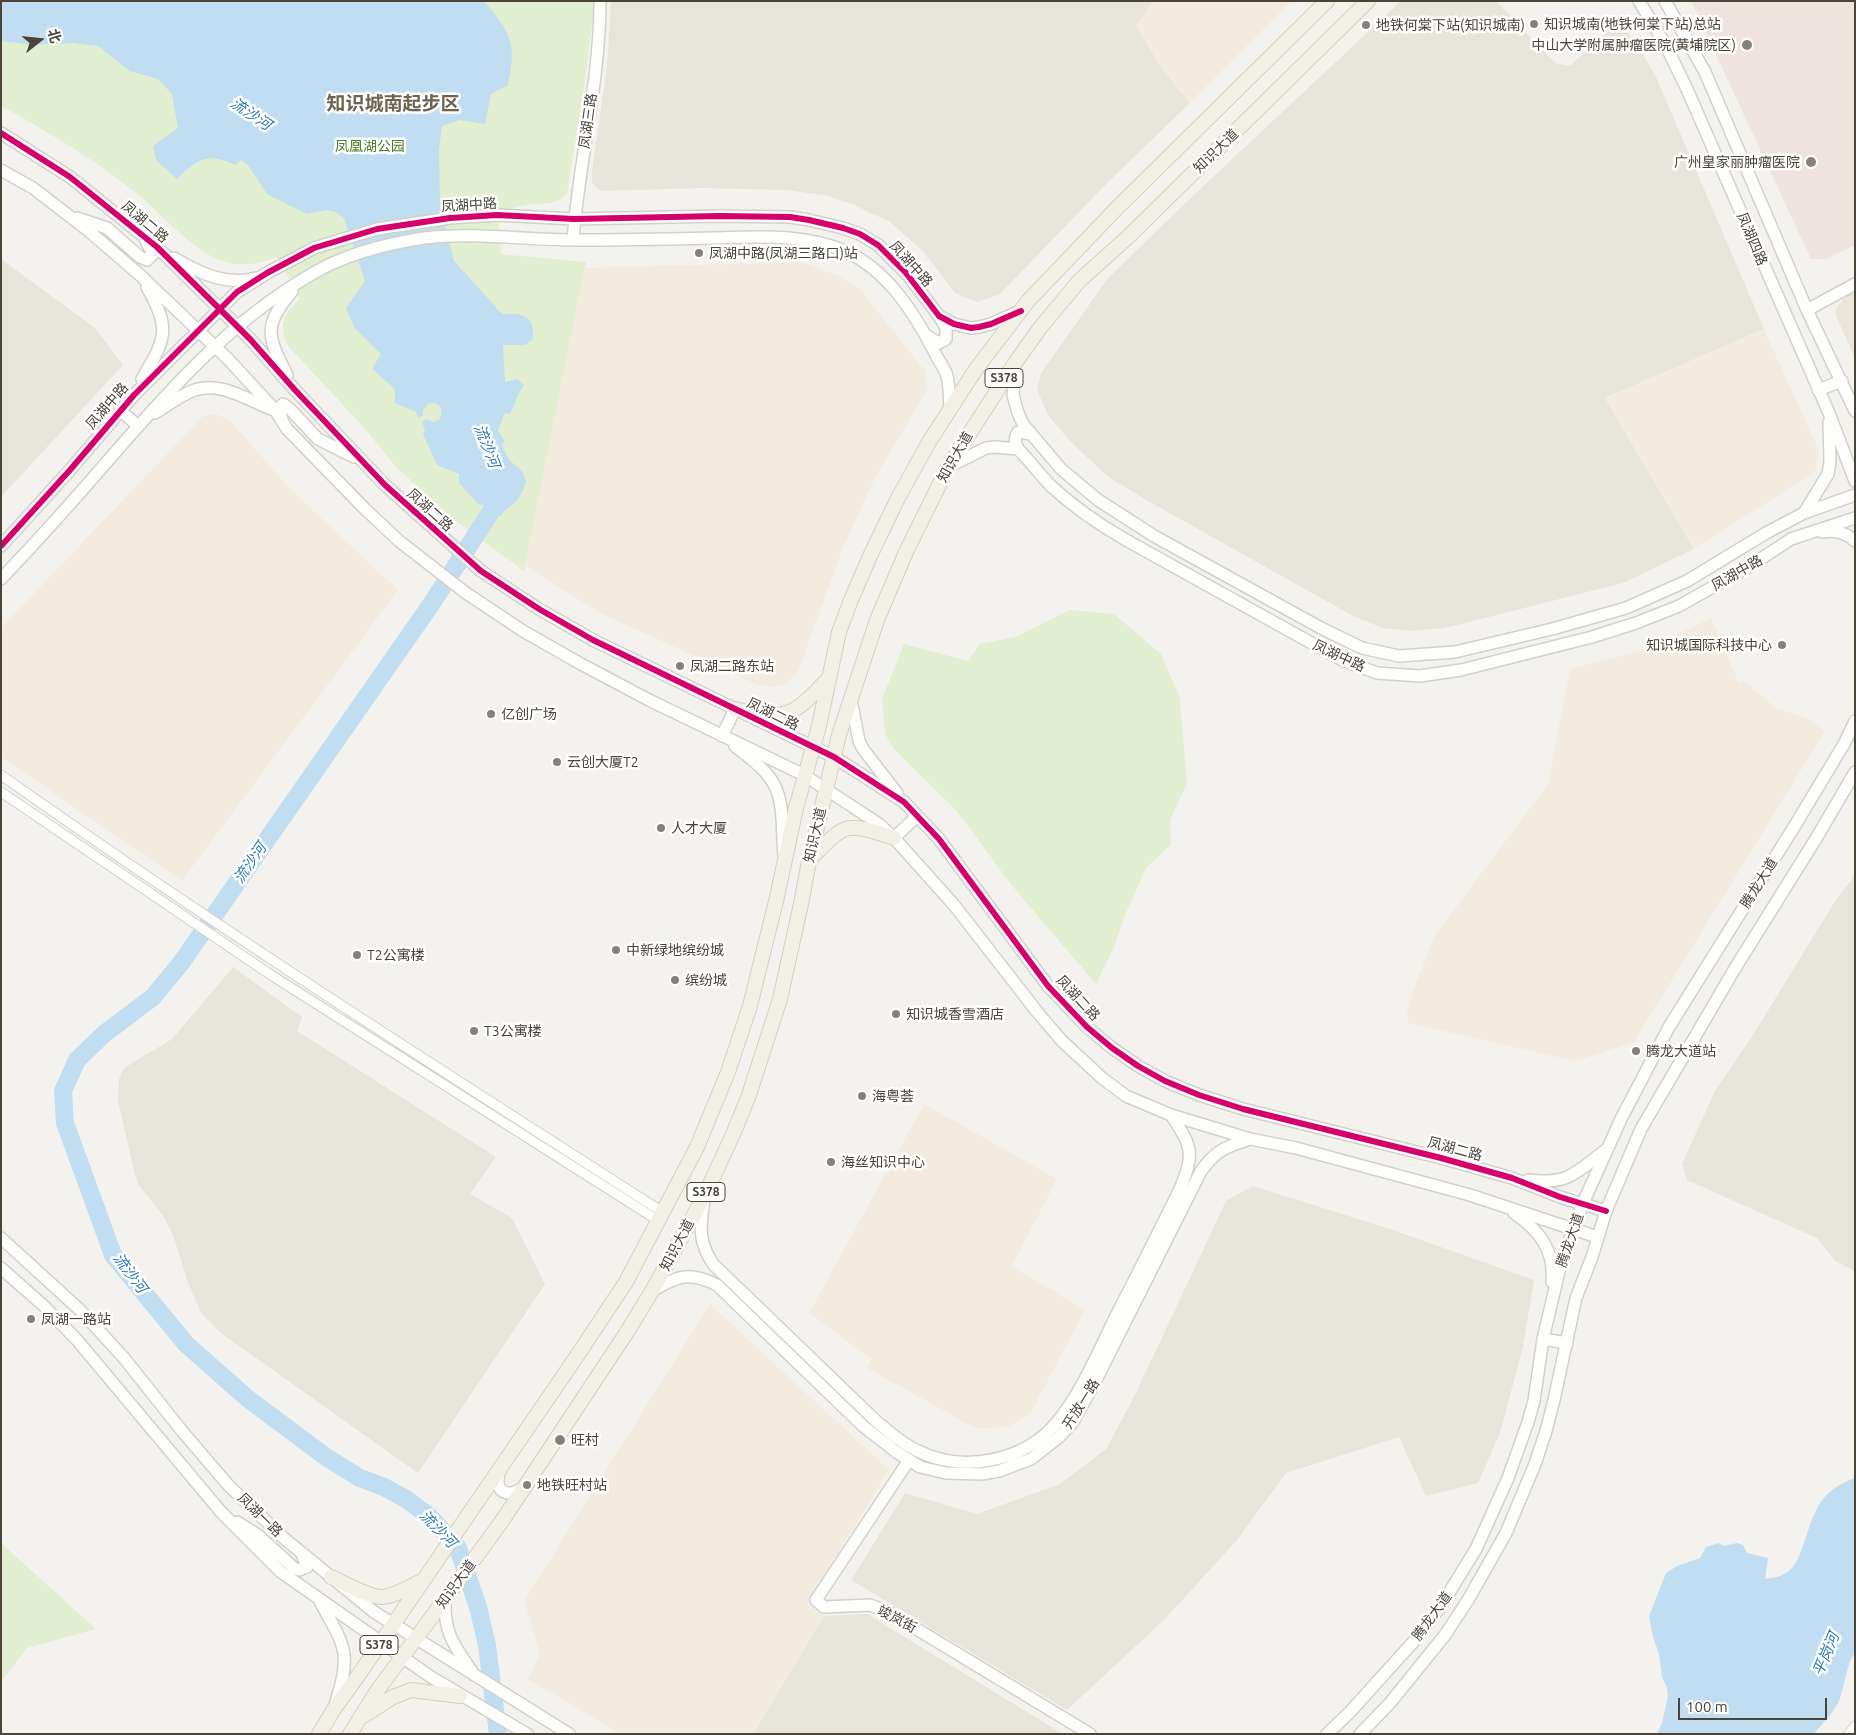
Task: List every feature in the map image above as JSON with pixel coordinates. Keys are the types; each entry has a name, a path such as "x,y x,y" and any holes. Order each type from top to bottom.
{"main road":[{"name":"知识大道","path":"319,1734 334,1709 500,1470 626,1282 697,1147 731,1063 750,1006 839,632 870,556 898,498 950,408 976,369 1020,311 1051,276 1327,1"},
{"name":"知识大道","path":"350,1734 377,1691 502,1521 627,1332 706,1193 749,1095 778,1007 809,861 839,735 884,603 906,552 948,468 1015,363 1078,281 1128,237 1368,1"},
{"path":"735,709 763,716 784,714 800,706 828,680"},
{"path":"809,861 836,832 844,828 864,828 894,838"},
{"path":"331,1577 374,1596 383,1597 393,1594 425,1577"},
{"path":"360,1718 393,1697 411,1690 460,1696"}],"street":[{"name":"凤湖三路","path":"573,240 574,219 598,50 600,1"},
{"name":"凤湖四路","path":"1639,1 1664,42 1686,86 1828,413 1855,481"},
{"name":"凤湖四路","path":"1664,1 1705,72 1807,310 1855,411"},
{"name":"凤湖二路","path":"1,133 70,178 157,247 220,308 362,461 409,508 481,571 539,609 593,640 834,757 904,802 939,839 1048,986 1068,1009 1086,1027 1138,1066 1165,1081 1199,1096 1512,1178 1560,1197 1606,1211"},
{"path":"1,170 34,188 142,276 228,359 275,410 287,428 365,509 399,541 466,593 523,631 640,696 804,775 878,824 894,838 954,905 1014,983 1062,1041 1102,1078 1126,1096 1172,1115 1250,1139 1305,1150 1470,1195 1597,1236"},
{"path":"66,214 107,228 140,257 149,259 153,254 143,235"},
{"name":"凤湖中路","path":"1,546 70,470 120,410 238,292 282,265 327,244 376,229 450,218 496,215 574,219 720,216 790,217 828,223 860,234 878,245 906,273 939,316 954,324 971,328 991,324 1020,311"},
{"path":"1,579 192,366 237,326 302,280 335,261 380,247 424,238 496,235 573,240 758,237 807,240 845,251 870,266 887,282 927,336 947,375 950,408"},
{"path":"157,247 190,267 219,278 251,279 260,277 282,265"},
{"path":"134,395 159,351 163,340 164,328 158,306 142,276"},
{"path":"295,390 272,342 271,325 279,307 302,280"},
{"path":"1807,310 1855,284"},
{"path":"927,336 939,343 946,339 946,328 939,316"},
{"name":"凤湖中路","path":"1015,363 1013,394 1023,424 1047,454 1080,486 1137,525 1343,640 1362,648 1399,656 1455,652 1552,629 1626,608 1688,581 1766,533 1804,513 1855,496"},
{"path":"1818,390 1842,381"},
{"path":"142,422 192,391 203,388 230,390 275,410"},
{"path":"287,428 280,415 280,406 283,404 318,439 362,461"},
{"path":"120,410 142,422"},
{"path":"1804,513 1828,474 1830,462 1828,413"},
{"path":"948,468 986,448 1018,449 1015,442 1018,432 1030,434"},
{"name":"凤湖中路","path":"1018,449 1050,485 1098,524 1342,660 1377,672 1400,676 1420,676 1461,670 1592,637 1636,623 1678,606 1791,539 1855,518"},
{"path":"1791,539 1832,530 1855,541"},
{"path":"1766,533 1777,549"},
{"path":"851,700 859,740 863,749 904,802"},
{"path":"722,736 735,709"},
{"name":"腾龙大道","path":"1326,1734 1350,1712 1414,1641 1439,1609 1476,1549 1508,1478 1528,1422 1534,1401 1543,1338 1562,1264 1583,1203 1621,1119 1669,1027 1794,827 1844,744 1855,721"},
{"path":"722,736 759,766 774,783 780,805 784,864"},
{"name":"腾龙大道","path":"1360,1734 1396,1696 1445,1635 1497,1550 1535,1464 1554,1400 1576,1298 1592,1257 1606,1211 1641,1129 1734,970 1855,772"},
{"path":"1,775 242,940 661,1217"},
{"path":"1,792 235,950 661,1217"},
{"path":"894,838 917,816"},
{"name":"开放一路","path":"706,1193 701,1221 702,1243 713,1264 876,1421 899,1441 937,1459 963,1462 997,1460 1034,1443 1046,1433 1057,1422 1080,1389 1180,1189 1189,1167 1187,1140 1172,1115"},
{"path":"1621,1119 1641,1129"},
{"name":"开放一路","path":"652,1291 669,1281 685,1276 705,1279 717,1285 863,1426 909,1460 920,1467 946,1473 982,1474 999,1471 1024,1462 1044,1450 1073,1422 1087,1398 1201,1170 1213,1155 1250,1139"},
{"path":"1512,1178 1540,1181 1565,1179 1578,1172 1608,1148"},
{"path":"1504,1206 1531,1225 1547,1248 1553,1272 1550,1306"},
{"name":"凤湖一路","path":"1,1238 80,1310 124,1358 229,1486 302,1554 393,1625 517,1700 569,1734"},
{"name":"凤湖一路","path":"1,1268 77,1340 221,1512 281,1572 402,1658 460,1696 509,1722 527,1734"},
{"path":"1543,1338 1567,1344"},
{"name":"竣岚街","path":"909,1460 816,1600 824,1607 870,1606 887,1611 1090,1734"},
{"path":"500,1470 497,1481 502,1491 512,1493 523,1488"},
{"path":"221,1512 259,1536 295,1569 299,1570 307,1567 302,1554"},
{"path":"319,1599 337,1634 344,1656 342,1680 334,1709"},
{"path":"445,1600 446,1625 449,1636 475,1676"},
{"path":"1850,1734 1855,1726"}],"shaded area":[{"path":"611,1 1154,1 1136,25 1161,67 1190,103 1108,182 1000,294 977,302 955,293 924,252 890,222 852,204 824,195 785,190 703,188 601,191 592,183 592,170 607,67"},
{"path":"1154,1 1292,1 1190,103 1161,67 1136,25"},
{"path":"1401,1 1496,1 1555,63 1570,66 1619,21 1641,51 1656,77 1764,329 1605,398 1694,549 1623,583 1445,628 1411,631 1383,628 1353,616 1107,476 1070,441 1048,415 1037,390 1041,373 1108,278"},
{"name":"广州皇家丽肿瘤医院","path":"1691,1 1855,1 1855,245 1826,259 1811,259"},
{"path":"1,259 95,328 123,365 1,497"},
{"path":"801,262 835,274 859,288 925,371 927,390 876,476 843,547 797,674 786,684 775,687 756,684 602,614 525,566 585,268"},
{"path":"1855,292 1855,358 1836,316 1836,309 1845,297"},
{"path":"1764,329 1819,451 1815,472 1694,549 1605,398"},
{"path":"216,414 230,420 288,487 398,590 182,881 1,757 1,628 203,416"},
{"path":"1711,618 1739,683 1744,681 1776,708 1807,718 1825,731 1634,1042 1575,1061 1409,1023 1406,1010 1434,937 1548,784 1570,669 1648,649"},
{"path":"1855,876 1855,1271 1835,1261 1817,1238 1687,1180 1682,1164 1715,1091 1753,1035 1837,898"},
{"path":"233,967 302,1017 297,1031 496,1157 470,1194 512,1218 545,1284 418,1473 222,1334 202,1314 188,1283 173,1235 164,1217 138,1184 118,1101 119,1079 124,1068 172,1039"},
{"path":"924,1104 1057,1179 1012,1266 1085,1310 1031,1412 1009,1427 975,1428 867,1368 871,1359 809,1313"},
{"path":"1253,1186 1390,1229 1534,1280 1523,1347 1500,1433 1478,1483 1426,1496 1399,1437 1286,1473 1237,1540 1165,1619 1067,1710 851,1580 905,1493 977,1514 1060,1484 1106,1449 1135,1395 1226,1201"},
{"path":"710,1304 889,1470 808,1603 824,1616 753,1734 621,1734 528,1679 540,1653 524,1601"},
{"path":"867,1614 1063,1734 753,1734 824,1616"}],"green space":[{"name":"凤凰湖公园","path":"1,1 593,1 593,18 583,95 567,193 553,202 526,205 498,213 501,254 586,262 524,571 456,521 396,467 360,423 288,346 283,326 284,320 289,310 300,299 277,257 262,262 238,264 223,261 204,252 174,228 145,200 103,168 1,106"},
{"path":"1070,610 1114,614 1161,654 1180,698 1187,784 1170,820 1171,844 1146,868 1125,915 1114,947 1096,984 1013,887 956,810 894,749 885,734 882,699 904,644 968,661 980,644 1015,637"},
{"path":"1,1543 96,1629 27,1648 1,1682"}],"water":[{"path":"1,1 484,1 510,39 512,58 508,85 491,94 485,124 460,120 442,126 439,150 440,205 454,261 502,314 521,315 526,317 532,325 533,339 525,345 503,345 505,382 517,379 524,385 510,414 505,413 498,430 505,442 502,445 509,460 522,471 526,481 515,502 501,516 484,505 478,504 459,483 459,474 437,465 423,434 425,430 422,422 426,419 433,422 439,420 442,413 439,405 429,403 423,410 423,415 419,418 416,412 395,403 395,389 372,369 381,354 354,327 346,308 365,281 344,218 336,212 326,210 307,214 267,194 248,165 241,160 235,165 217,159 203,160 190,167 177,179 156,160 153,146 178,128 172,94 158,79 130,71 98,46 72,43 33,45 1,41"},
{"name":"平岗河","path":"1855,1478 1855,1652 1840,1698 1832,1712 1814,1734 1657,1734 1662,1723 1668,1697 1649,1616 1666,1573 1677,1566 1700,1558 1706,1547 1719,1543 1724,1546 1737,1543 1743,1545 1747,1553 1768,1558 1765,1579 1782,1575 1793,1567 1797,1560 1814,1515 1824,1498 1832,1490"}],"waterway":[{"name":"流沙河","path":"497,488 492,510 432,603 181,963 153,997 104,1034 77,1060 63,1091 65,1123 113,1255 186,1344 247,1398 326,1457 360,1478 384,1487 406,1499 430,1517 458,1548 478,1607 487,1645 498,1734"}],"cycle path":[{"path":"1,133 70,177 157,247 250,339 295,390 385,485 481,571 539,609 593,640 834,757 904,802 939,839 1048,986 1087,1027 1138,1066 1165,1081 1199,1095 1243,1109 1441,1158 1512,1178 1560,1197 1606,1211"},
{"path":"1,546 70,470 134,395 237,292 267,273 314,248 377,229 450,218 497,215 574,219 720,216 790,217 843,228 860,234 878,245 906,273 939,316 954,324 971,328 979,327 1021,311"}],"place":[{"name":"知识城南(地铁何棠下站)总站","path":"1534,24"},
{"name":"地铁何棠下站(知识城南)","path":"1366,25"},
{"name":"中山大学附属肿瘤医院(黄埔院区)","path":"1747,45"},
{"name":"广州皇家丽肿瘤医院","path":"1811,162"},
{"name":"凤湖中路(凤湖三路口)站","path":"699,253"},
{"name":"知识城国际科技中心","path":"1782,645"},
{"name":"凤湖二路东站","path":"680,666"},
{"name":"亿创广场","path":"491,714"},
{"name":"云创大厦T2","path":"557,762"},
{"name":"人才大厦","path":"661,828"},
{"name":"中新绿地缤纷城","path":"616,950"},
{"name":"T2公寓楼","path":"357,955"},
{"name":"缤纷城","path":"675,980"},
{"name":"知识城香雪酒店","path":"896,1014"},
{"name":"T3公寓楼","path":"474,1031"},
{"name":"腾龙大道站","path":"1636,1051"},
{"name":"海粤荟","path":"862,1096"},
{"name":"海丝知识中心","path":"831,1162"},
{"name":"凤湖一路站","path":"31,1319"},
{"name":"旺村","path":"560,1440"},
{"name":"地铁旺村站","path":"527,1485"}],"district":[{"name":"知识城南起步区","path":"393,104"}]}
